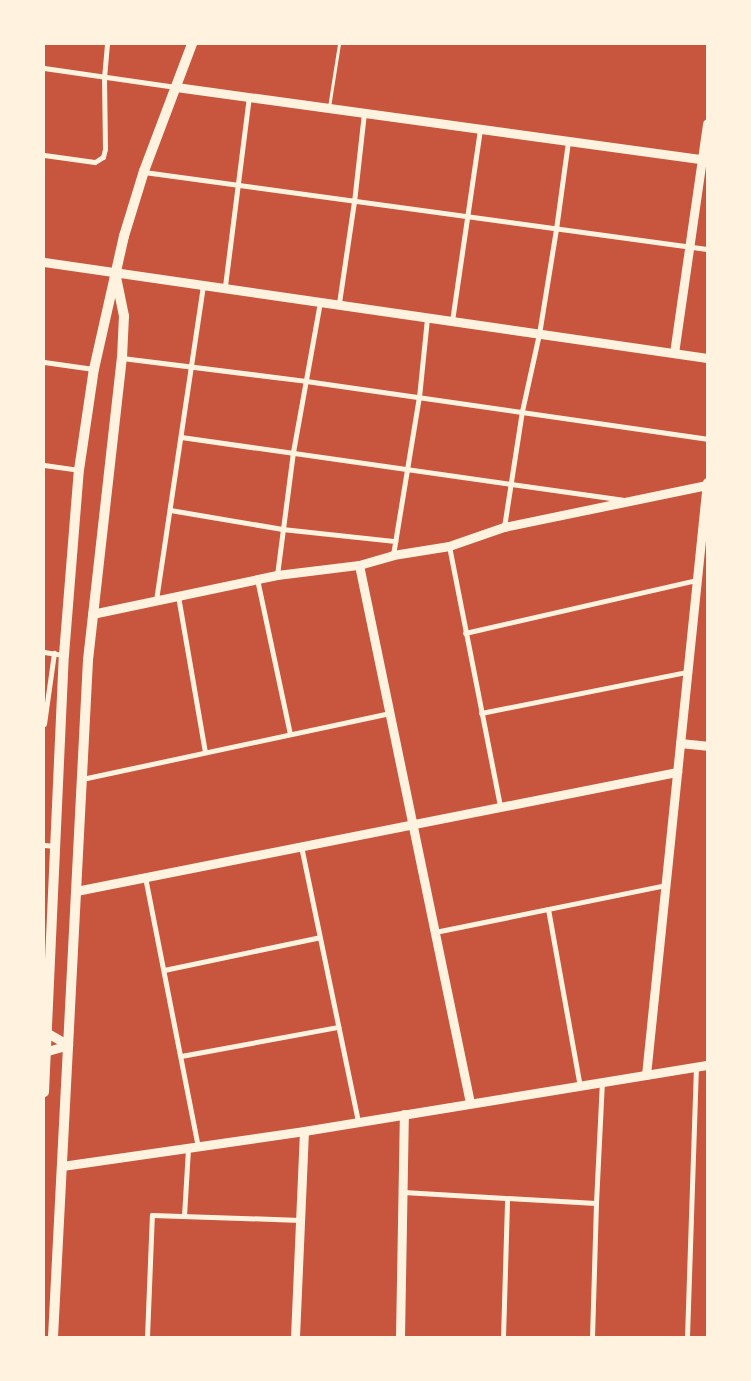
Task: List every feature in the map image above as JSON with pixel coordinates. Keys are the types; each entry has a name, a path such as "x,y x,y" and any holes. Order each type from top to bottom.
{"main road":[{"path":"44,1092 47,943 55,846 59,654 79,470 94,369 115,272 144,172 192,44"},
{"path":"53,1337 92,614 122,358 124,316 115,272"}],"street":[{"path":"44,155 95,162 103,157 105,149 104,78 107,44"},
{"path":"44,68 104,78 705,159"},
{"path":"225,286 249,97"},
{"path":"339,303 354,202 364,113"},
{"path":"674,353 688,246 705,159 707,123"},
{"path":"452,322 480,129"},
{"path":"504,527 522,411 539,334 568,140"},
{"path":"144,172 707,249"},
{"path":"44,262 225,286 452,322 707,358"},
{"path":"156,601 203,284"},
{"path":"277,575 293,452 320,300"},
{"path":"393,555 409,468 419,398 427,318"},
{"path":"122,358 306,381 707,439"},
{"path":"44,362 94,369"},
{"path":"181,437 630,501"},
{"path":"44,465 79,470"},
{"path":"92,614 277,575 359,565 393,555 449,546 504,527 707,483 646,1075"},
{"path":"170,510 282,529 395,541"},
{"path":"449,546 500,807"},
{"path":"359,565 470,1104"},
{"path":"257,580 290,734"},
{"path":"465,632 697,580"},
{"path":"178,596 205,752"},
{"path":"44,652 59,654 44,724"},
{"path":"482,713 687,672"},
{"path":"82,779 390,713"},
{"path":"680,742 707,746"},
{"path":"76,891 677,772"},
{"path":"44,845 55,846"},
{"path":"301,846 358,1122"},
{"path":"145,877 198,1146"},
{"path":"435,932 665,885"},
{"path":"548,909 580,1086"},
{"path":"164,970 320,937"},
{"path":"181,1056 338,1027"},
{"path":"45,1032 68,1044"},
{"path":"45,1052 68,1044"},
{"path":"62,1166 304,1131 707,1065"},
{"path":"687,1337 696,1067"},
{"path":"592,1337 602,1082"},
{"path":"400,1337 404,1114"},
{"path":"296,1337 304,1131"},
{"path":"184,1216 188,1148"},
{"path":"403,1192 596,1203"},
{"path":"503,1337 507,1199"},
{"path":"147,1337 152,1215 300,1220"}],"lane":[{"path":"329,108 339,44"}]}
